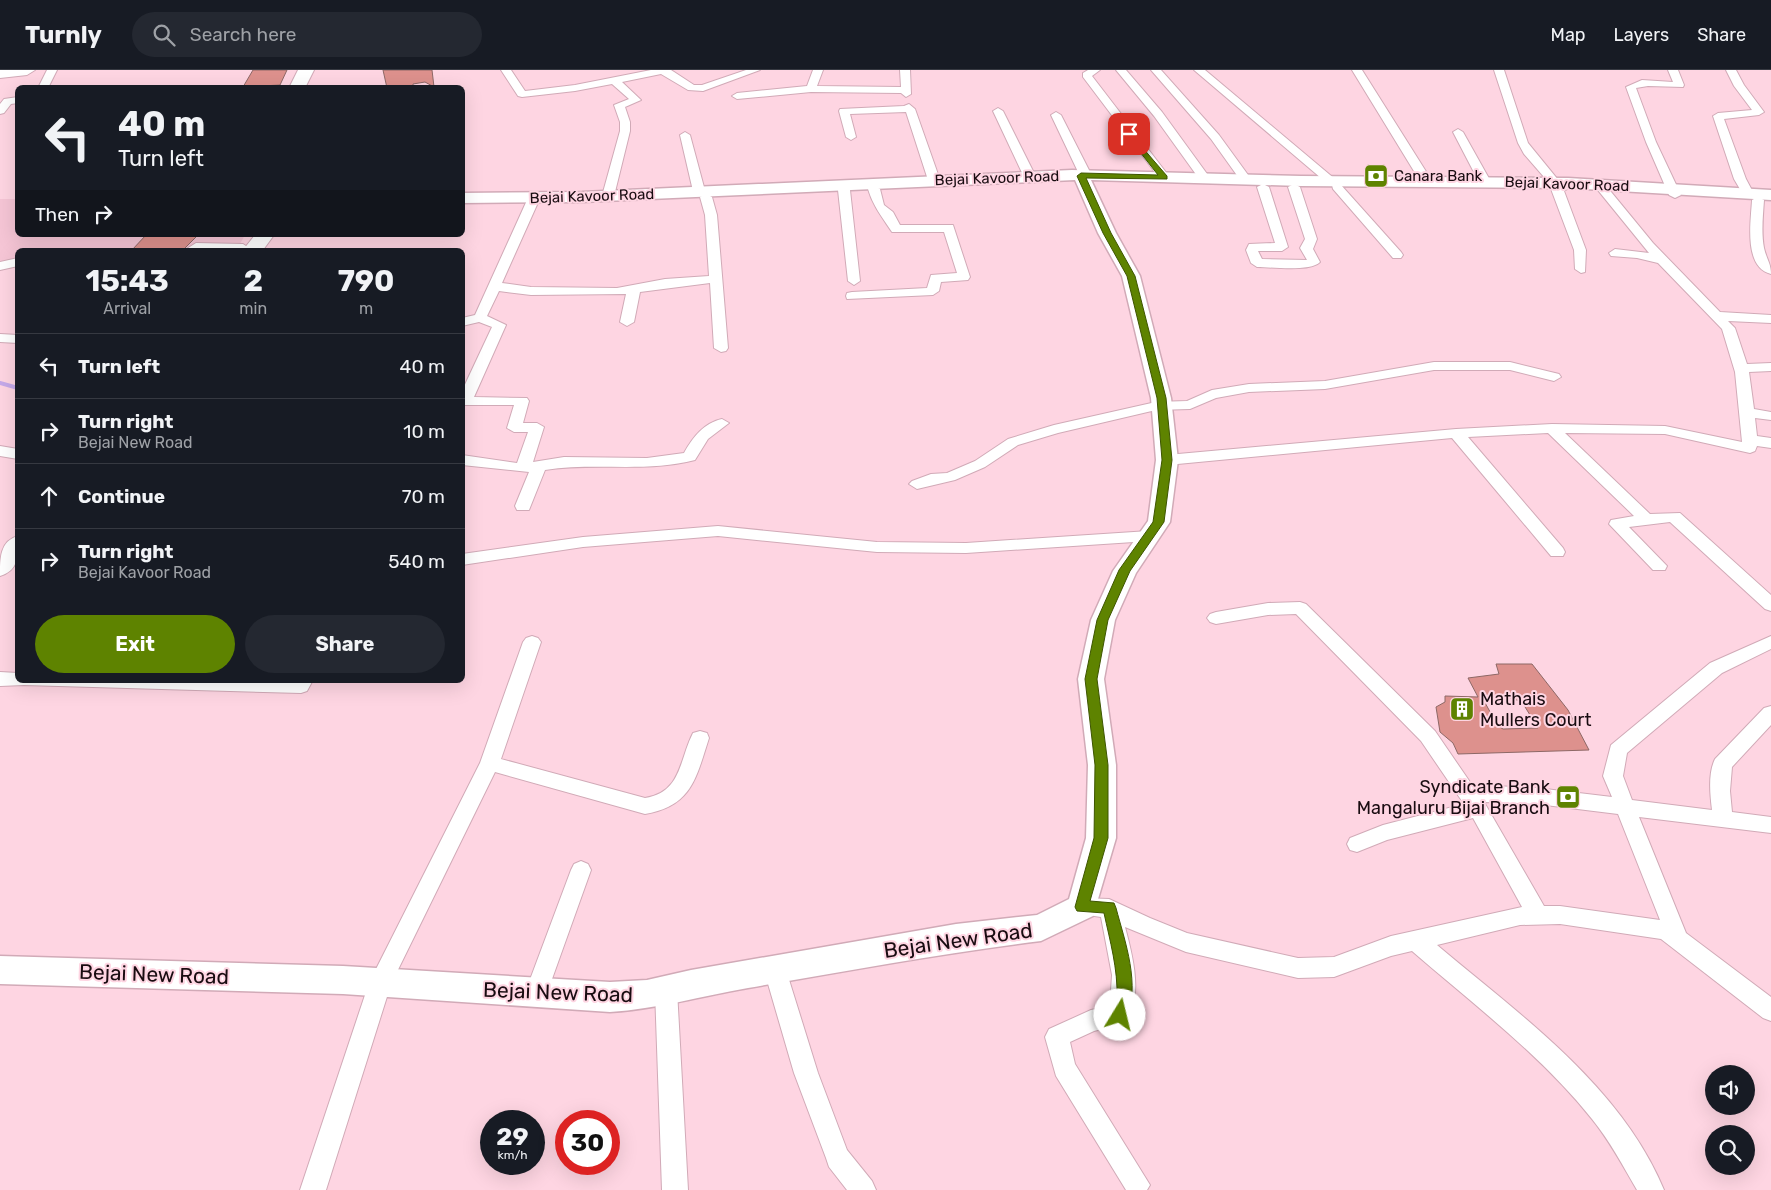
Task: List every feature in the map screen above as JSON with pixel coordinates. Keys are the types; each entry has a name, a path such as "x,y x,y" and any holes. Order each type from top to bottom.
{"main road":[{"path":"0,72 26,70"},
{"path":"298,85 306,70"},
{"path":"311,85 316,70"},
{"name":"Bejai Kavoor Road","path":"465,198 532,201 703,194 934,180 1030,177 1245,179 1336,186 1426,181 1485,182 1762,197"},
{"path":"1084,178 1107,233 1131,276 1162,406 1167,460 1159,522 1124,570 1103,620 1091,679 1102,765 1101,838 1096,907"},
{"name":"Bejai Kavoor Road","path":"465,205 608,196 874,189 1084,178 1263,187 1559,185 1673,192"},
{"path":"248,246 262,237"},
{"path":"0,588 9,556"},
{"name":"Bejai New Road","path":"0,970 380,983 610,998 647,995 774,970 956,938 1041,928 1096,907"}],"street":[{"path":"44,85 52,70"},
{"path":"506,70 522,94 664,71 692,88 703,88 755,70"},
{"path":"811,89 818,70"},
{"path":"737,96 811,89 906,92 905,70"},
{"path":"1095,70 1086,75 1164,177"},
{"path":"1121,70 1158,114 1204,178"},
{"path":"1156,70 1215,137 1245,179"},
{"path":"1199,70 1336,186 1397,256"},
{"path":"1357,70 1426,181"},
{"path":"1499,70 1526,148 1559,185 1558,189 1580,250 1581,269"},
{"path":"1673,70 1679,85 1655,83 1632,87 1673,192"},
{"path":"1731,70 1739,86 1759,112 1718,116 1740,178 1762,197 1757,247 1766,266 1771,270"},
{"path":"608,196 625,132 626,122 619,105 636,100 614,80"},
{"path":"0,111 8,101 15,100"},
{"path":"851,137 844,111 909,108 934,180"},
{"path":"998,111 1030,177"},
{"path":"1056,115 1062,123 1084,178"},
{"path":"1458,132 1485,182"},
{"path":"685,135 711,215 721,348"},
{"path":"1263,187 1282,247"},
{"path":"1294,187 1311,239 1310,245 1306,248 1256,246 1252,248 1259,264 1313,263 1306,248"},
{"path":"852,296 933,291 935,278 964,276 949,228 896,229 889,215 879,206 874,189"},
{"path":"1167,460 1456,433 1552,428 1665,430 1750,448 1748,412 1734,341 1718,316 1663,260 1603,189"},
{"path":"844,190 854,281"},
{"path":"480,318 532,201"},
{"path":"196,248 248,246"},
{"path":"1615,253 1637,254 1663,260"},
{"path":"0,266 15,263"},
{"path":"494,286 531,291 617,292 665,283 715,279"},
{"path":"627,322 634,289"},
{"path":"1718,316 1771,319"},
{"path":"465,321 480,318 499,325 465,402 522,401 514,428 537,427 523,468"},
{"path":"0,338 15,339"},
{"path":"917,484 931,479 950,476 980,464 1013,442 1054,429 1162,406 1190,405 1212,394 1249,388 1325,385 1434,366 1510,366 1554,377"},
{"path":"1740,368 1771,367"},
{"path":"1748,412 1771,416"},
{"path":"465,460 523,468 564,462 647,463 690,457 697,441 709,428 722,423"},
{"path":"1552,428 1646,519"},
{"path":"1456,433 1557,552"},
{"path":"1750,440 1771,443"},
{"path":"0,452 15,454"},
{"path":"523,506 539,466"},
{"path":"1659,566 1617,524 1674,517 1771,605"},
{"path":"465,560 583,542 718,531 877,548 966,548 1149,536"},
{"path":"1216,618 1268,609 1300,608 1428,736 1478,810 1538,916"},
{"path":"313,1190 380,983 490,763 532,642"},
{"path":"1678,939 1613,776 1618,750 1716,668 1771,642"},
{"path":"0,679 15,680"},
{"path":"165,683 301,686 302,683"},
{"path":"1723,818 1720,791 1722,764 1771,713"},
{"path":"490,763 645,806 656,805 668,801 681,787 700,738"},
{"path":"1466,793 1537,796 1771,825"},
{"path":"1357,844 1383,833 1478,810"},
{"path":"536,993 581,870"},
{"path":"1096,907 1186,942 1298,968 1334,967 1391,946 1520,916 1560,915 1666,930 1771,1011"},
{"path":"1096,907 1123,963 1125,1000 1120,1015 1092,1021 1057,1037 1064,1068 1137,1185"},
{"path":"1415,940 1532,1042 1593,1102 1627,1150 1651,1190"},
{"path":"774,970 806,1073 838,1158 863,1190"},
{"path":"666,990 675,1190"}],"shaded area":[{"path":"0,199 15,199 15,237 244,237 238,248 15,248 15,265 0,265"}],"building":[{"path":"253,70 287,70 280,85 244,85"},
{"path":"383,70 432,70 434,85 425,82 413,85 386,85"},
{"path":"144,237 196,237 185,248 134,248"},
{"name":"Mathais Mullers Court","path":"1496,664 1532,664 1568,710 1589,750 1458,754 1453,743 1440,732 1436,707 1445,702 1445,696 1478,697 1468,678 1499,674","holes":["1511,698 1522,702 1538,728 1503,729 1498,726 1484,701"]}],"waterway":[{"path":"0,383 15,387"}],"place":[{"name":"Canara Bank","path":"1376,176"},
{"name":"Mathais Mullers Court","path":"1462,709"},
{"name":"Syndicate Bank Mangaluru Bijai Branch","path":"1568,797"}],"route":[{"path":"1120,1015 1125,1000 1123,963 1109,908 1082,907 1089,875 1101,838 1102,765 1091,679 1103,620 1124,570 1159,522 1167,460 1161,398 1131,276 1107,233 1081,176 1164,177 1129,134"}]}
